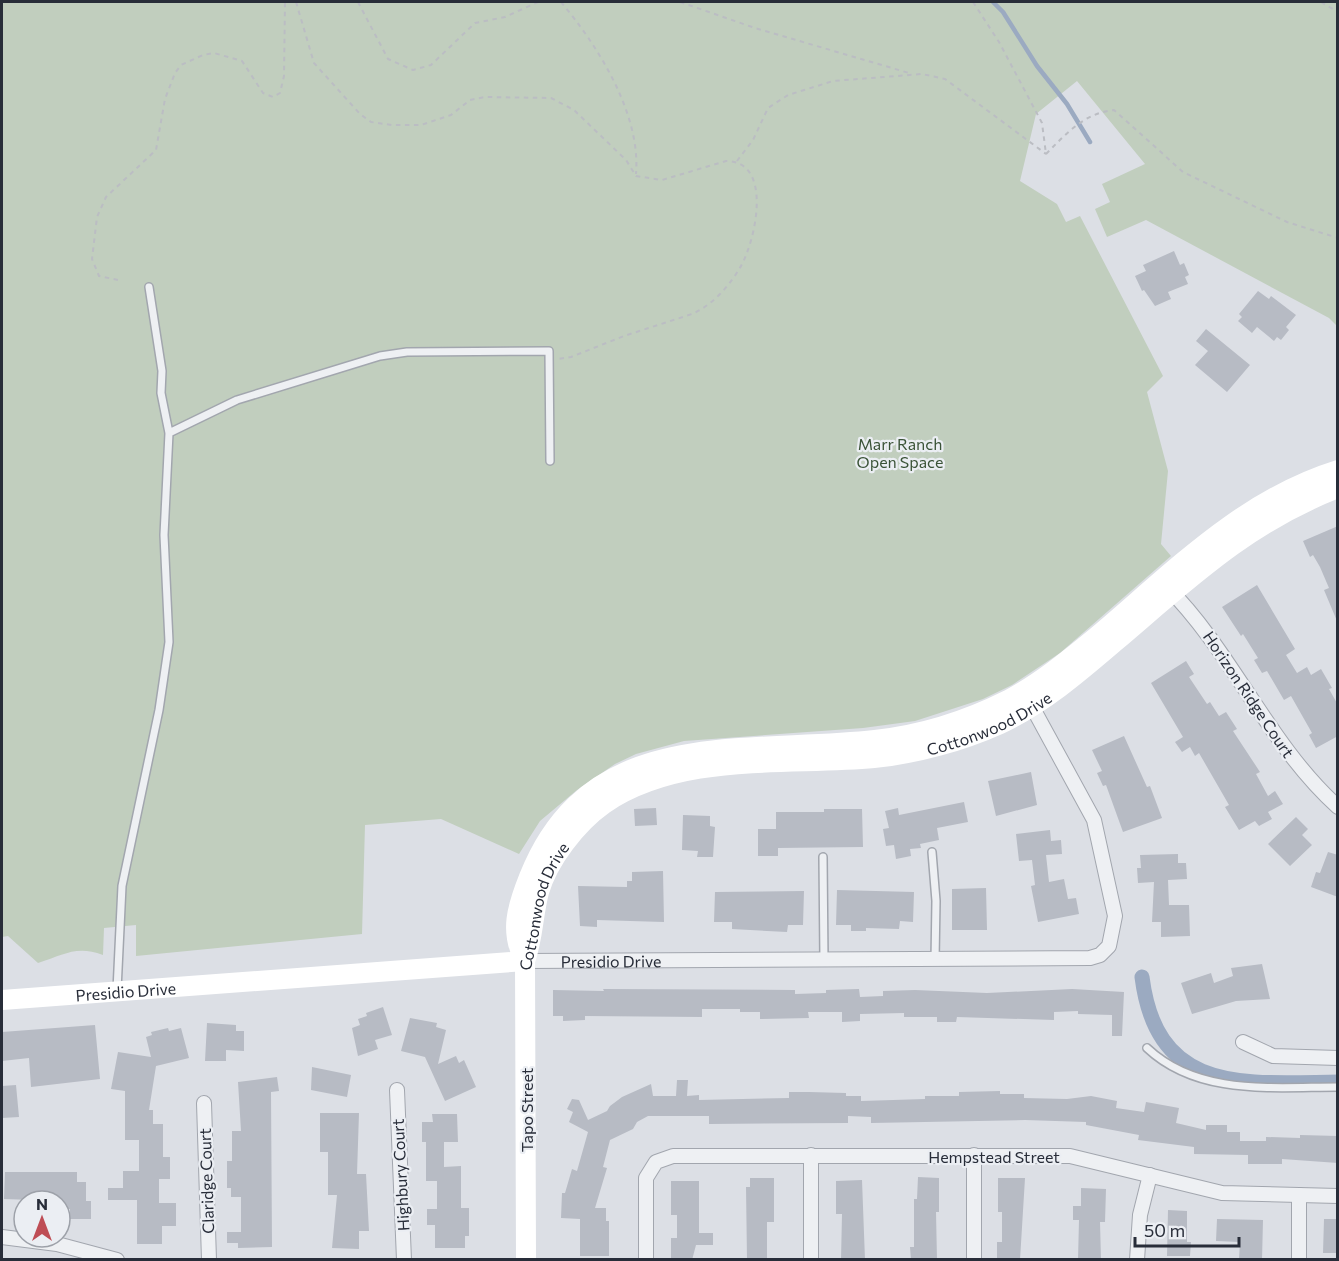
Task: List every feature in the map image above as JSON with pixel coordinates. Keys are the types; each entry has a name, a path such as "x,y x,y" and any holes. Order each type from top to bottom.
{"street":[{"name":"Cottonwood Drive","path":"525,961 531,944 540,890 568,840 602,805 639,783 673,772 875,758 910,752 1000,723 1028,698 1067,681 1167,587 1202,545 1262,503 1294,487 1338,470"},
{"name":"Cottonwood Drive","path":"1167,587 1265,522 1307,500 1338,488"},
{"name":"Horizon Ridge Court","path":"1167,587 1205,628 1291,757 1315,787 1338,807"},
{"name":"Presidio Drive","path":"2,1000 525,961 935,961 1090,958 1100,955 1109,946 1115,916 1094,820 1028,698"},
{"name":"Tapo Street","path":"525,961 526,1260"},
{"path":"1243,1042 1273,1056 1338,1058"},
{"name":"Highbury Court","path":"397,1090 404,1260"},
{"name":"Claridge Court","path":"204,1103 209,1260"},
{"path":"811,1155 811,1260"},
{"path":"974,1155 974,1260"},
{"name":"Hempstead Street","path":"646,1260 646,1187 650,1169 656,1162 673,1156 1070,1156 1222,1193 1338,1196"},
{"path":"1137,1260 1140,1215 1150,1176"},
{"path":"1299,1195 1299,1260"},
{"path":"2,1237 57,1244 117,1260"}],"lane":[{"path":"117,993 122,886 159,710 169,642 164,536 169,433 161,393 162,371 149,287"},
{"path":"169,433 237,400 394,353 549,351 550,461"},
{"path":"932,852 936,901 935,961"},
{"path":"823,856 824,961"},
{"path":"1147,1048 1164,1064 1230,1086 1338,1087"}],"path":[{"path":"118,280 99,276 92,259 97,217 106,197 156,150 165,99 175,73 181,65 193,58 214,53 242,61 263,93 273,97 280,93 284,76 285,2"},
{"path":"296,2 314,63 360,114 371,122 421,125 450,115 470,100 485,97 551,98 574,110 626,160 636,176 662,180 726,161 737,161 752,172 756,184 755,222 742,264 723,291 693,314 624,336 571,357 549,360"},
{"path":"358,2 388,59 412,70 431,65 475,23 505,17 538,2"},
{"path":"561,2 590,39 619,92 632,130 637,162 636,176"},
{"path":"680,2 765,32 914,74 945,79 1046,154"},
{"path":"973,2 999,42 1042,123 1046,154"},
{"path":"1321,2 1338,12"},
{"path":"737,161 753,140 768,108 788,95 833,81 914,74"},
{"path":"1046,154 1072,128 1096,112 1114,110 1183,172 1287,222 1338,238"}],"green space":[{"name":"Marr Ranch Open Space","path":"2,2 1337,2 1337,326 1329,318 1146,220 1107,237 1095,209 1110,202 1102,184 1145,164 1077,81 1036,114 1020,181 1057,204 1066,222 1080,216 1163,376 1147,392 1168,471 1161,544 1171,556 1060,653 1012,685 983,699 915,721 863,728 684,741 636,754 615,764 577,790 540,821 519,854 441,819 365,825 362,934 136,956 136,925 104,928 103,955 77,951 38,963 8,936 2,937"}],"building":[{"path":"1174,251 1180,265 1184,263 1189,275 1185,277 1188,284 1168,292 1171,299 1155,306 1144,290 1142,291 1135,276 1146,271 1143,265"},
{"path":"1258,291 1269,299 1271,296 1296,315 1286,327 1289,330 1281,340 1277,337 1274,341 1257,327 1252,333 1238,321 1242,317 1239,314"},
{"path":"1206,329 1250,365 1227,392 1195,365 1208,351 1196,341"},
{"path":"1338,526 1337,621 1324,590 1329,588 1320,567 1313,555 1310,557 1303,541"},
{"path":"1257,585 1295,649 1286,655 1297,673 1307,667 1311,675 1321,669 1332,688 1329,689 1338,705 1338,736 1316,748 1309,735 1312,733 1291,696 1284,700 1267,671 1262,673 1254,660 1258,658 1222,607"},
{"path":"1186,661 1194,674 1189,677 1207,704 1210,702 1219,716 1226,712 1237,729 1233,731 1260,772 1256,774 1268,796 1275,791 1283,804 1268,812 1272,819 1259,826 1255,821 1239,830 1225,807 1229,805 1199,753 1195,756 1190,747 1182,752 1175,742 1183,737 1151,683"},
{"path":"1124,736 1147,787 1150,786 1162,818 1123,832 1106,785 1103,786 1097,773 1102,771 1092,750"},
{"path":"1031,772 1037,805 996,816 988,781"},
{"path":"964,802 968,822 937,828 939,840 920,844 921,848 910,849 911,856 896,859 894,845 886,846 883,829 889,828 885,811 898,808 899,815"},
{"path":"656,808 657,825 635,826 634,809"},
{"path":"824,809 862,809 863,847 778,848 778,856 758,856 758,829 776,829 776,812 824,812"},
{"path":"683,815 710,816 710,826 715,827 713,857 697,857 698,851 682,850"},
{"path":"1296,817 1308,829 1302,835 1312,845 1290,866 1268,844"},
{"path":"1050,830 1051,841 1061,840 1062,854 1046,855 1049,882 1064,879 1068,899 1076,898 1079,914 1038,922 1031,886 1035,885 1032,860 1019,861 1016,834"},
{"path":"1328,852 1338,855 1338,897 1311,887 1316,872 1320,873"},
{"path":"1178,854 1178,863 1186,863 1187,879 1168,880 1169,905 1189,905 1190,936 1161,937 1161,922 1152,922 1154,882 1138,883 1137,868 1141,868 1140,855"},
{"path":"663,871 664,922 597,920 597,927 580,926 578,886 627,887 627,881 632,881 632,872"},
{"path":"986,888 987,930 952,930 952,889"},
{"path":"837,890 914,892 913,922 900,921 899,929 866,928 866,931 851,931 851,925 836,925"},
{"path":"804,891 803,925 788,925 787,932 732,929 732,922 714,922 715,892"},
{"path":"1262,964 1270,999 1236,1001 1192,1014 1181,983 1211,973 1214,983 1233,976 1231,968"},
{"path":"603,989 795,990 795,994 859,989 860,997 883,996 883,991 915,990 987,993 1072,989 1124,992 1122,1036 1112,1036 1112,1015 1078,1014 1078,1011 1054,1012 1054,1020 957,1017 956,1022 937,1022 937,1017 904,1017 904,1013 860,1014 860,1021 842,1022 842,1012 808,1012 809,1018 760,1019 760,1012 740,1012 740,1009 702,1009 702,1017 585,1016 585,1020 563,1021 563,1016 553,1016 553,990 604,991"},
{"path":"383,1007 392,1035 375,1040 378,1049 358,1056 352,1028 360,1025 358,1019 367,1016 366,1013"},
{"path":"410,1018 437,1023 436,1027 446,1030 438,1064 456,1056 459,1063 464,1060 476,1087 445,1101 425,1057 401,1051"},
{"path":"207,1023 236,1025 236,1031 244,1031 244,1051 226,1050 226,1061 205,1061"},
{"path":"95,1025 100,1079 31,1087 29,1058 2,1061 2,1032"},
{"path":"168,1028 169,1031 181,1028 189,1058 156,1066 149,1110 153,1110 153,1124 163,1124 163,1157 170,1157 170,1179 159,1179 159,1203 176,1203 176,1226 162,1226 162,1244 137,1244 137,1200 108,1200 108,1188 123,1188 123,1171 139,1171 139,1140 125,1140 125,1091 111,1089 118,1052 151,1057 146,1037 152,1035 151,1032"},
{"path":"312,1067 351,1075 347,1097 311,1090"},
{"path":"277,1077 279,1091 271,1092 272,1247 238,1248 238,1243 227,1243 227,1232 241,1232 241,1197 231,1197 231,1188 227,1188 227,1161 232,1161 232,1131 241,1131 238,1082"},
{"path":"677,1080 688,1080 687,1096 699,1095 699,1100 789,1098 789,1092 809,1092 846,1093 846,1096 861,1096 861,1101 925,1099 925,1096 959,1096 959,1092 1000,1091 1000,1094 1024,1094 1024,1098 1067,1099 1091,1096 1117,1101 1116,1108 1144,1112 1146,1102 1179,1108 1176,1123 1206,1130 1206,1125 1227,1125 1227,1132 1240,1132 1240,1141 1266,1141 1266,1137 1300,1138 1300,1135 1338,1136 1338,1163 1282,1159 1282,1164 1248,1164 1248,1155 1194,1154 1194,1147 1138,1140 1139,1135 1086,1125 1086,1122 1025,1120 871,1123 871,1117 848,1116 848,1123 709,1124 709,1116 648,1116 637,1122 633,1129 610,1140 603,1167 607,1168 595,1208 606,1208 606,1221 609,1221 609,1256 580,1256 580,1219 561,1218 562,1193 565,1193 572,1169 577,1171 588,1132 569,1122 573,1112 567,1109 572,1099 579,1100 588,1120 607,1111 622,1097 651,1084 653,1096 676,1096"},
{"path":"16,1085 19,1117 2,1118 2,1086"},
{"path":"320,1113 359,1113 357,1174 366,1174 369,1231 359,1231 359,1249 332,1248 337,1195 328,1195 328,1152 320,1152"},
{"path":"432,1114 457,1114 458,1142 444,1142 444,1167 461,1166 461,1208 469,1208 469,1236 465,1236 465,1248 435,1248 435,1225 427,1225 427,1209 437,1209 437,1181 426,1181 426,1142 422,1142 422,1122 433,1122"},
{"path":"5,1172 77,1172 77,1182 86,1182 86,1201 91,1201 91,1219 72,1219 72,1189 12,1189 12,1199 4,1199"},
{"path":"918,1177 939,1178 939,1212 936,1212 937,1260 911,1260 910,1247 914,1247 914,1199 917,1199"},
{"path":"750,1178 774,1178 774,1222 767,1222 767,1260 747,1260 746,1187 750,1187"},
{"path":"998,1178 1025,1178 1020,1260 997,1260 997,1242 1002,1242 1002,1212 998,1212"},
{"path":"862,1180 865,1260 841,1260 842,1214 836,1214 836,1181"},
{"path":"671,1181 699,1181 699,1233 713,1233 713,1245 696,1245 692,1260 671,1260 671,1238 677,1238 677,1215 671,1215"},
{"path":"1081,1188 1106,1189 1105,1222 1100,1222 1101,1260 1078,1260 1079,1220 1073,1220 1073,1206 1081,1206"},
{"path":"1168,1210 1187,1211 1187,1242 1191,1242 1190,1256 1167,1256"},
{"path":"1217,1219 1263,1220 1262,1260 1239,1260 1240,1242 1216,1241"},
{"path":"1324,1219 1338,1219 1338,1253 1323,1253"}],"waterway":[{"path":"993,2 1003,12 1037,66 1067,104 1090,142"},
{"path":"1142,977 1151,1015 1166,1043 1186,1062 1210,1074 1239,1080 1270,1083 1338,1082"}]}
